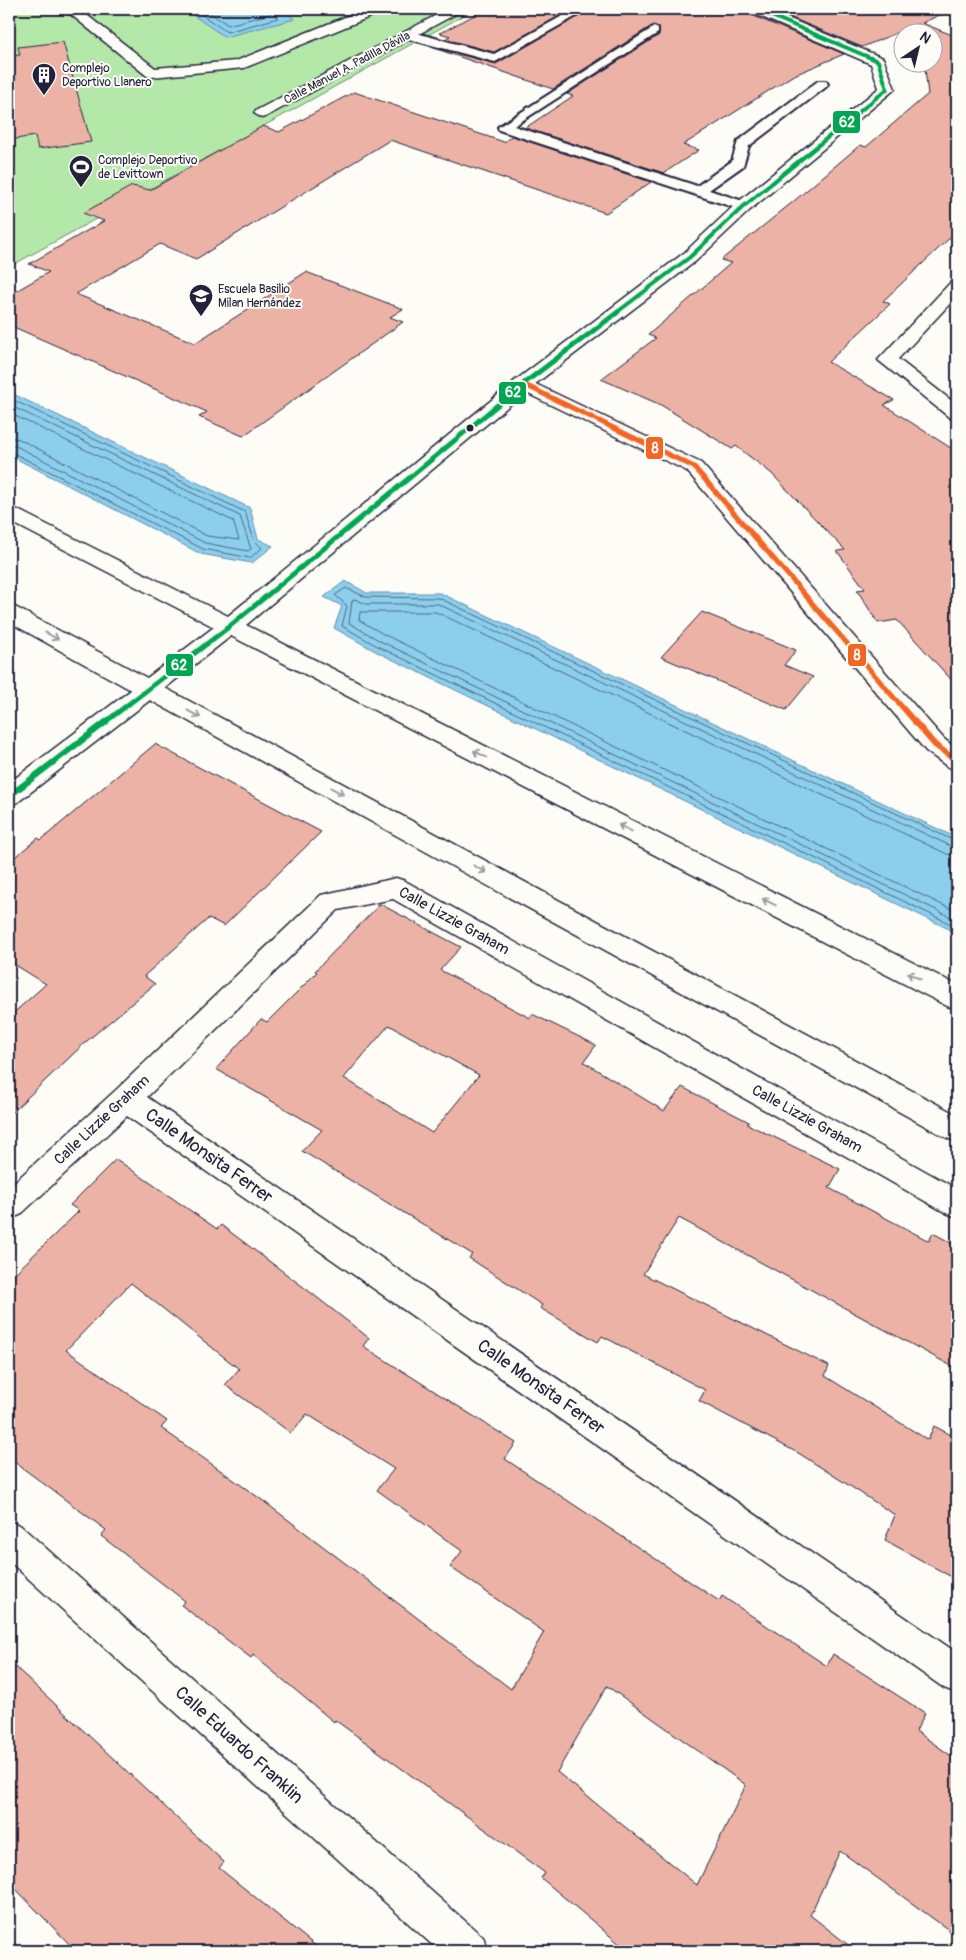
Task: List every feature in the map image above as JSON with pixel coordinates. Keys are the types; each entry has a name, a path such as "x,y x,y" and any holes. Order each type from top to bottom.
{"street":[{"path":"71,9 152,73 239,65 376,9"},
{"name":"Calle Manuel A. Padilla Dávila","path":"262,113 458,9"},
{"path":"9,796 230,626 523,384 690,256 744,206 887,89 878,60 755,9"},
{"path":"957,286 887,360 957,414"},
{"path":"523,384 694,467 935,745 957,761"},
{"path":"9,513 957,998"},
{"path":"9,613 957,1129"},
{"name":"Calle Lizzie Graham","path":"9,1206 126,1099 330,902 396,888 957,1204"},
{"name":"Calle Monsita Ferrer","path":"126,1099 957,1675"},
{"name":"Calle Eduardo Franklin","path":"9,1538 469,1951"}],"lane":[{"path":"409,35 495,58 583,9"},
{"path":"654,31 504,127 744,206"},
{"path":"699,191 738,163 743,144 822,84"}],"green space":[{"name":"Complejo Deportivo de Levittown","path":"9,9 475,9 9,267"}],"water":[{"path":"184,9 279,9 295,19 225,37"},
{"path":"9,392 250,508 258,539 273,546 252,563 201,554 9,455"},
{"path":"345,581 367,593 440,593 957,838 957,933 377,652 334,628 342,606 324,597"}],"building":[{"path":"486,9 572,9 494,52 445,39 450,36 440,33"},
{"path":"591,9 746,9 749,14 844,54 792,76 683,145 699,150 664,173 525,128 573,96 567,94 659,35 659,27 653,25 553,89 431,47 496,64"},
{"path":"770,9 953,9 924,22 894,22 894,34 862,47"},
{"path":"944,32 957,37 957,231 883,301 890,304 828,362 894,400 884,405 957,452 957,686 897,620 878,623 857,590 865,589 837,551 845,550 771,473 736,446 732,449 661,405 601,379 656,338 648,335 731,263 721,260 860,145 866,147 928,94 925,72 944,72"},
{"name":"Complejo Deportivo Llanero","path":"63,42 91,142 38,149 35,136 9,140 9,56 20,55 18,47"},
{"path":"354,92 504,142 512,136 651,182 606,213 390,140 196,259 160,244 76,294 195,343 306,272 403,309 390,317 403,322 243,436 199,417 207,412 9,325 9,295 49,272 29,264 104,221 83,213 132,186 150,190 263,126 279,132"},
{"path":"702,612 796,650 784,665 813,677 786,710 661,657"},
{"path":"155,744 321,832 224,926 209,918 144,976 155,984 88,1040 9,1115 9,1017 46,984 9,961 9,862 38,838 41,840"},
{"path":"380,904 461,947 440,970 530,1018 532,1014 596,1045 584,1062 664,1111 682,1087 749,1122 747,1124 840,1169 829,1188 929,1241 933,1233 957,1246 957,1369 679,1218 643,1274 829,1366 825,1376 928,1440 934,1426 957,1438 957,1580 885,1540 895,1515 800,1454 699,1401 705,1390 602,1336 598,1342 540,1308 542,1305 469,1258 472,1254 302,1151 322,1130 216,1069 261,1019 267,1022 317,972 315,971","holes":["389,1025 479,1075 432,1133 344,1078"]},
{"path":"116,1159 217,1229 221,1225 310,1292 369,1338 363,1346 516,1443 505,1459 719,1601 722,1596 827,1666 833,1654 925,1713 916,1731 957,1760 957,1936 840,1851 810,1915 856,1951 628,1951 541,1878 545,1873 335,1720 334,1722 253,1655 251,1658 181,1605 185,1601 101,1536 106,1530 9,1458 9,1279 79,1211 70,1205","holes":["131,1283 239,1369 225,1385 291,1433 307,1414 394,1469 377,1490 462,1551 450,1567 544,1632 511,1689 262,1500 161,1428 167,1421 66,1350","607,1686 746,1785 697,1885 557,1772"]},
{"path":"9,1661 224,1862 219,1868 322,1951 76,1951 9,1882"}],"transit line":[{"name":"62","path":"9,796 230,626 523,384 690,257 744,206 887,89 878,61 755,9"},
{"name":"8","path":"523,384 694,467 935,745 957,761"}],"place":[{"name":"Complejo Deportivo Llanero","path":"44,96"},
{"name":"Complejo Deportivo de Levittown","path":"81,188"},
{"name":"Escuela Basilio Milan Hernández","path":"201,317"}]}
